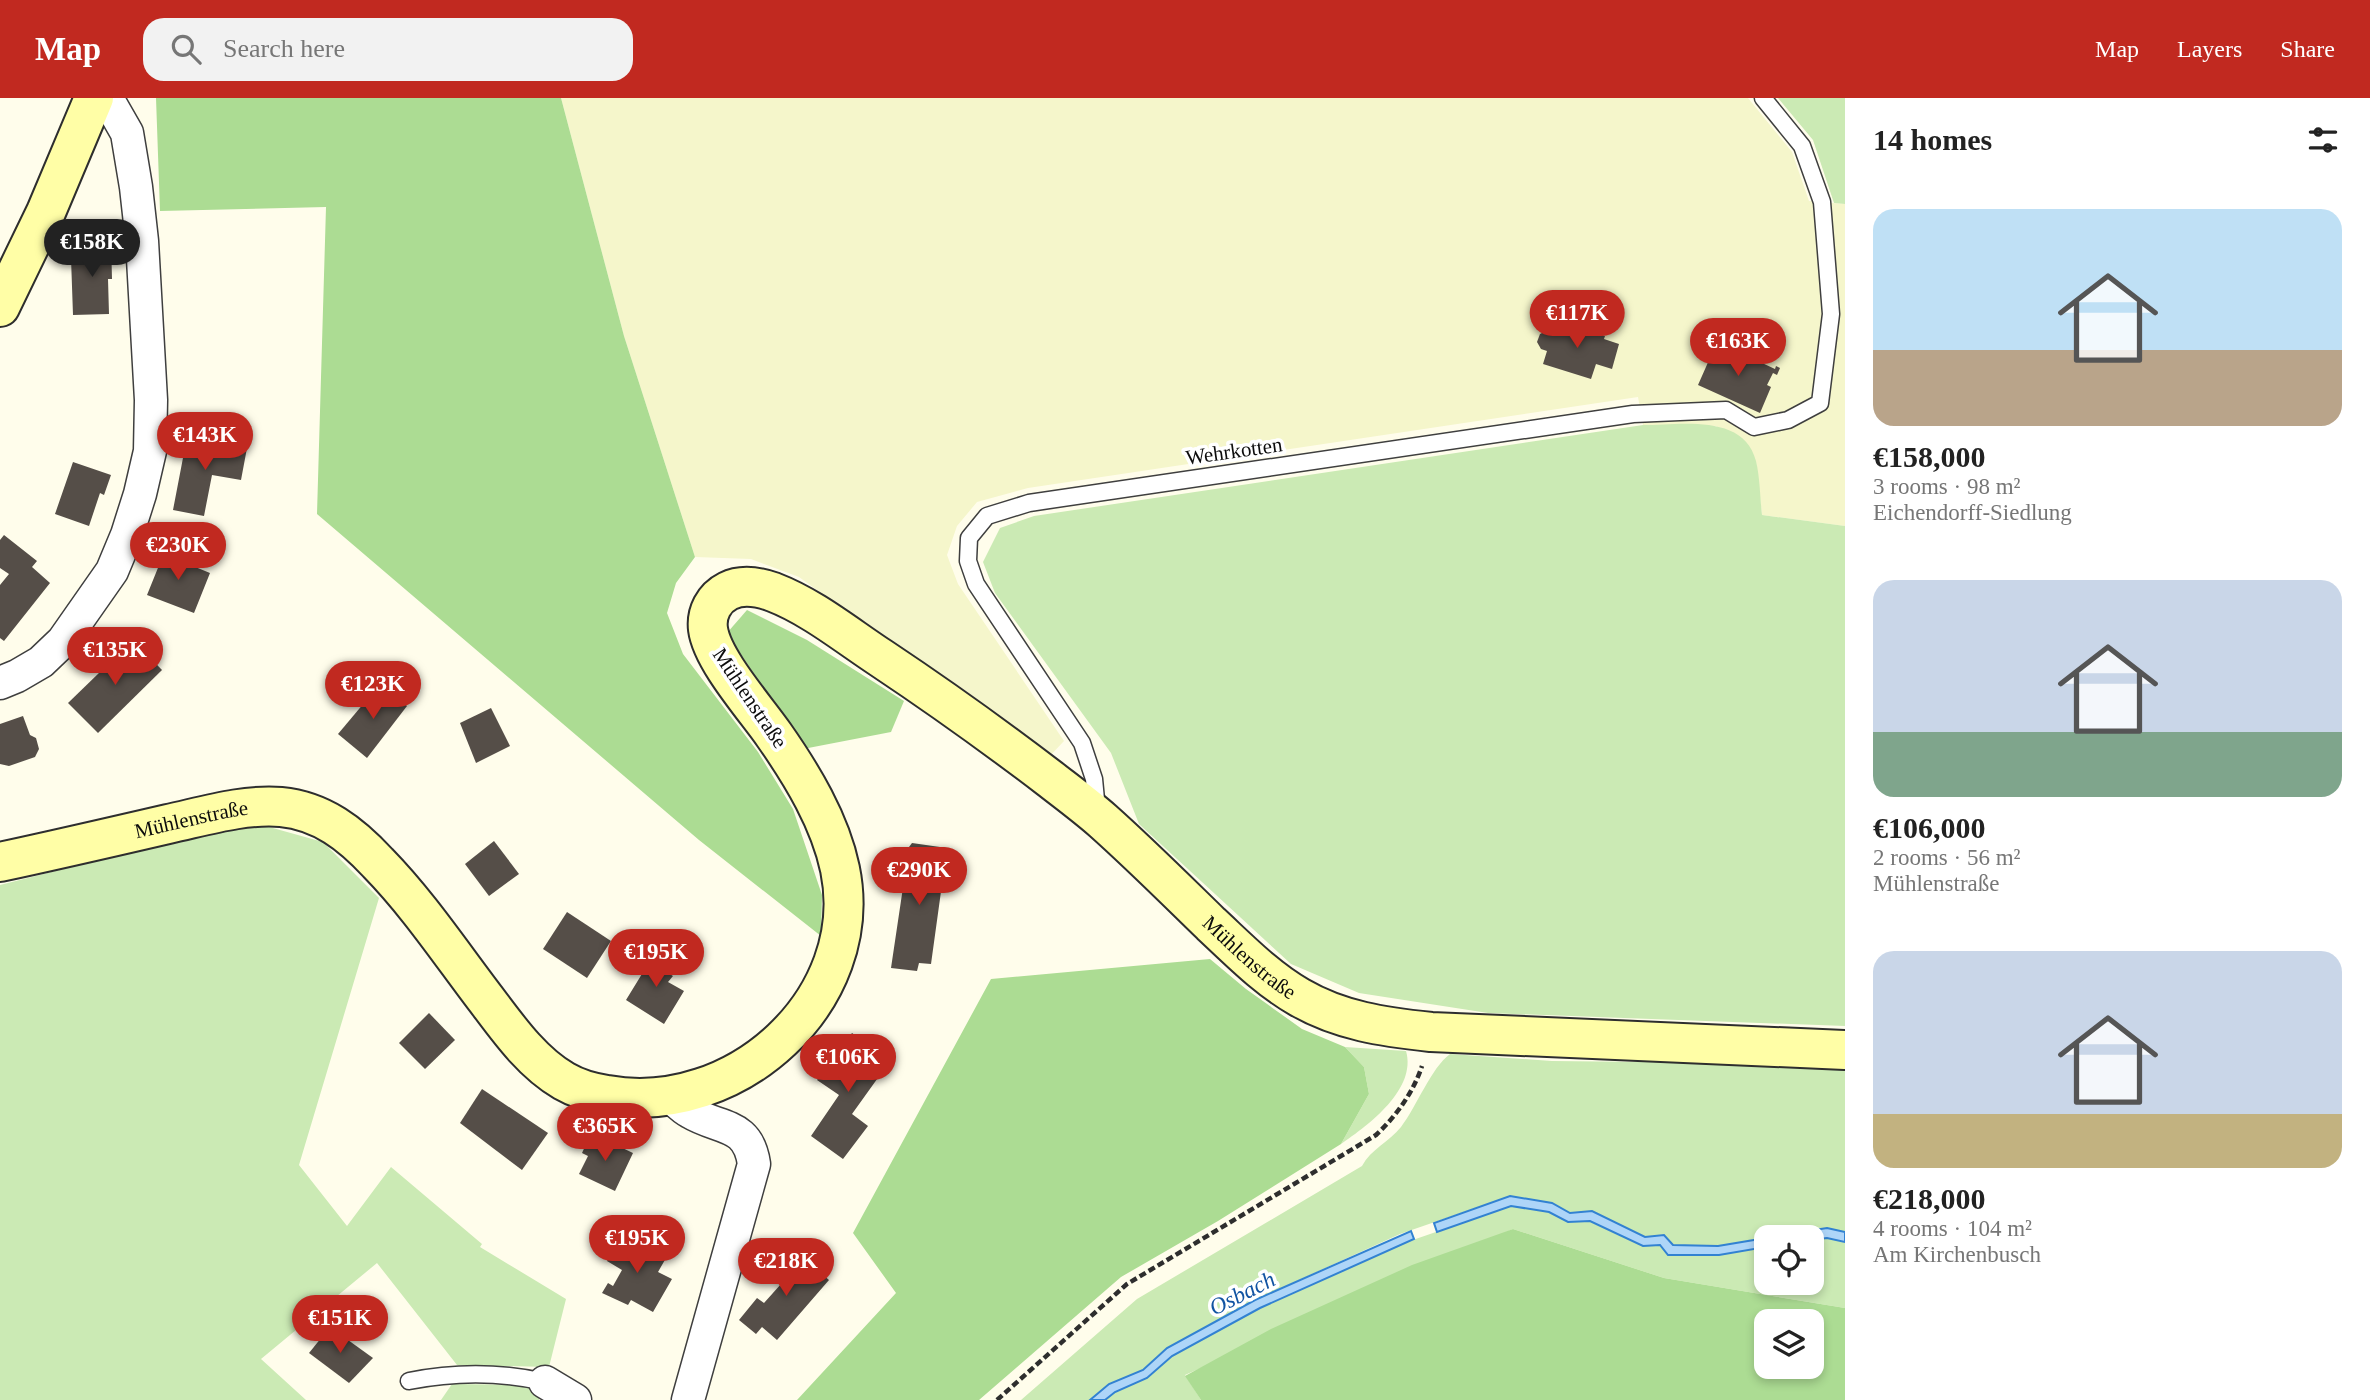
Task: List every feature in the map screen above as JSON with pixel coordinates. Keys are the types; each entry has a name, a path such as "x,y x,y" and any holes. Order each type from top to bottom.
{"street":[{"path":"0,307 46,212 94,98"},
{"path":"0,683 41,662 63,641 112,571 140,494 150,451 151,400 142,241 136,187 127,133 107,98"},
{"name":"Mühlenstraße","path":"0,862 231,810 273,807 316,815 360,843 395,880 503,1021 538,1061 564,1081 605,1095 625,1097 690,1090 729,1077 762,1056 803,1017 824,984 836,958 844,919 839,862 814,801 793,764 733,678 711,639 708,628 712,607 718,597 739,587 764,589 799,604 955,708 1097,816 1250,961 1297,996 1324,1010 1371,1025 1431,1032 1845,1050"},
{"path":"668,1094 689,1112 743,1135 751,1148 754,1164 688,1400"},
{"path":"545,1382 575,1400"}],"lane":[{"name":"Wehrkotten","path":"1097,816 1094,779 1082,743 975,584 968,561 969,538 987,516 1029,503 1633,414 1726,410 1754,427 1788,420 1820,403 1831,314 1822,202 1802,146 1763,98"},
{"path":"409,1381 457,1374 520,1376 545,1382"}],"path":[{"path":"997,1400 1127,1284 1376,1135 1391,1120 1413,1088 1431,1032"}],"green space":[{"path":"156,98 561,98 624,336 695,557 676,583 667,613 683,654 758,752 793,809 822,895 821,936 699,840 317,514 326,207 160,211"},
{"path":"561,98 1748,98 1792,152 1809,201 1845,204 1845,526 1762,515 1756,462 1716,426 1643,425 1638,397 1028,488 977,502 957,526 947,555 958,584 1064,741 1048,758 799,577 751,559 695,557 624,336"},
{"path":"1778,98 1845,98 1845,204 1834,203 1813,140"},
{"path":"1643,425 1709,425 1738,435 1749,446 1756,461 1762,515 1845,526 1845,1026 1488,1013 1359,993 1291,964 1139,824 1111,753 995,593 983,562 1000,528 1034,516"},
{"path":"747,610 807,640 904,701 891,732 803,749 727,633"},
{"path":"262,825 323,842 379,898 299,1165 347,1226 391,1167 482,1244 480,1247 566,1299 549,1367 457,1365 377,1263 261,1359 306,1400 0,1400 0,885 218,830"},
{"path":"1210,959 1302,1029 1345,1047 1364,1067 1369,1094 1341,1144 1218,1221 1121,1277 979,1400 797,1400 896,1293 853,1233 991,979"},
{"path":"1345,1047 1406,1051 1408,1065 1398,1092 1388,1105 1365,1127 1341,1144 1369,1094 1364,1067"},
{"path":"1450,1054 1552,1061 1845,1067 1845,1232 1824,1228 1824,1225 1754,1225 1754,1240 1718,1246 1673,1245 1664,1235 1645,1237 1592,1211 1570,1213 1552,1203 1510,1196 1400,1234 1255,1300 1167,1348 1143,1370 1109,1384 1090,1400 1021,1400 1137,1299 1362,1166 1370,1155 1401,1127 1443,1060"},
{"path":"1511,1206 1549,1212 1568,1222 1590,1221 1643,1246 1660,1245 1719,1255 1754,1249 1754,1293 1664,1278 1513,1229 1185,1375 1201,1400 1105,1400 1115,1392 1147,1378 1172,1356 1260,1308 1407,1242"},
{"path":"1513,1229 1664,1278 1845,1308 1845,1400 1201,1400 1185,1376 1271,1329 1412,1265"},
{"path":"1824,1238 1827,1238 1845,1242 1845,1308 1767,1295 1824,1295"},
{"path":"452,1384 529,1385 542,1390 539,1400 441,1400"}],"water":[{"path":"1510,1196 1552,1203 1570,1213 1592,1211 1645,1237 1664,1235 1673,1245 1718,1246 1754,1240 1754,1249 1719,1255 1668,1255 1660,1245 1643,1246 1590,1221 1568,1222 1549,1212 1511,1206 1437,1232 1434,1223"},
{"path":"1824,1228 1845,1232 1845,1242 1824,1238"},
{"path":"1411,1231 1414,1239 1260,1308 1172,1356 1147,1378 1115,1392 1105,1400 1090,1400 1109,1384 1143,1370 1167,1348 1255,1300"}],"building":[{"path":"87,240 111,240 109,314 73,315 71,258 87,258"},
{"path":"1557,320 1605,336 1604,339 1619,344 1612,369 1596,364 1591,379 1543,364 1547,351 1541,349 1537,342 1540,334 1546,331 1553,333"},
{"path":"1717,342 1775,369 1776,366 1780,368 1777,375 1773,373 1767,385 1771,387 1760,413 1698,385"},
{"path":"187,437 247,448 241,480 212,475 204,516 173,510"},
{"path":"73,462 111,475 104,495 100,493 89,526 55,514"},
{"path":"4,535 37,561 32,567 50,583 4,641 0,638 0,585 9,574 0,568 0,540"},
{"path":"166,548 185,556 183,562 210,573 194,613 147,595"},
{"path":"133,640 162,670 98,733 68,703"},
{"path":"380,684 407,706 367,758 338,734"},
{"path":"491,708 510,746 476,763 460,723"},
{"path":"23,716 39,749 35,757 9,766 0,764 0,724"},
{"path":"494,841 519,874 489,896 465,864"},
{"path":"912,843 947,848 931,964 919,963 917,971 891,968 909,847"},
{"path":"567,912 611,941 587,978 543,949"},
{"path":"654,948 672,959 665,971 673,976 668,982 684,991 664,1024 626,1000"},
{"path":"429,1013 455,1040 425,1069 399,1043"},
{"path":"852,1033 890,1061 852,1114 868,1126 843,1159 811,1136 839,1095 817,1080"},
{"path":"482,1089 548,1133 522,1170 460,1123"},
{"path":"597,1136 633,1153 615,1191 579,1174 588,1156 582,1153 588,1140 594,1143"},
{"path":"621,1235 666,1258 658,1272 672,1279 653,1312 631,1300 628,1305 602,1293 608,1283 613,1286 622,1270 607,1261"},
{"path":"796,1252 829,1280 777,1340 762,1327 756,1334 739,1320 757,1298 764,1303 781,1284 774,1278"},
{"path":"330,1327 373,1358 349,1383 309,1353"}],"water label":[{"name":"Osbach","path":"1242,1293"}]}
